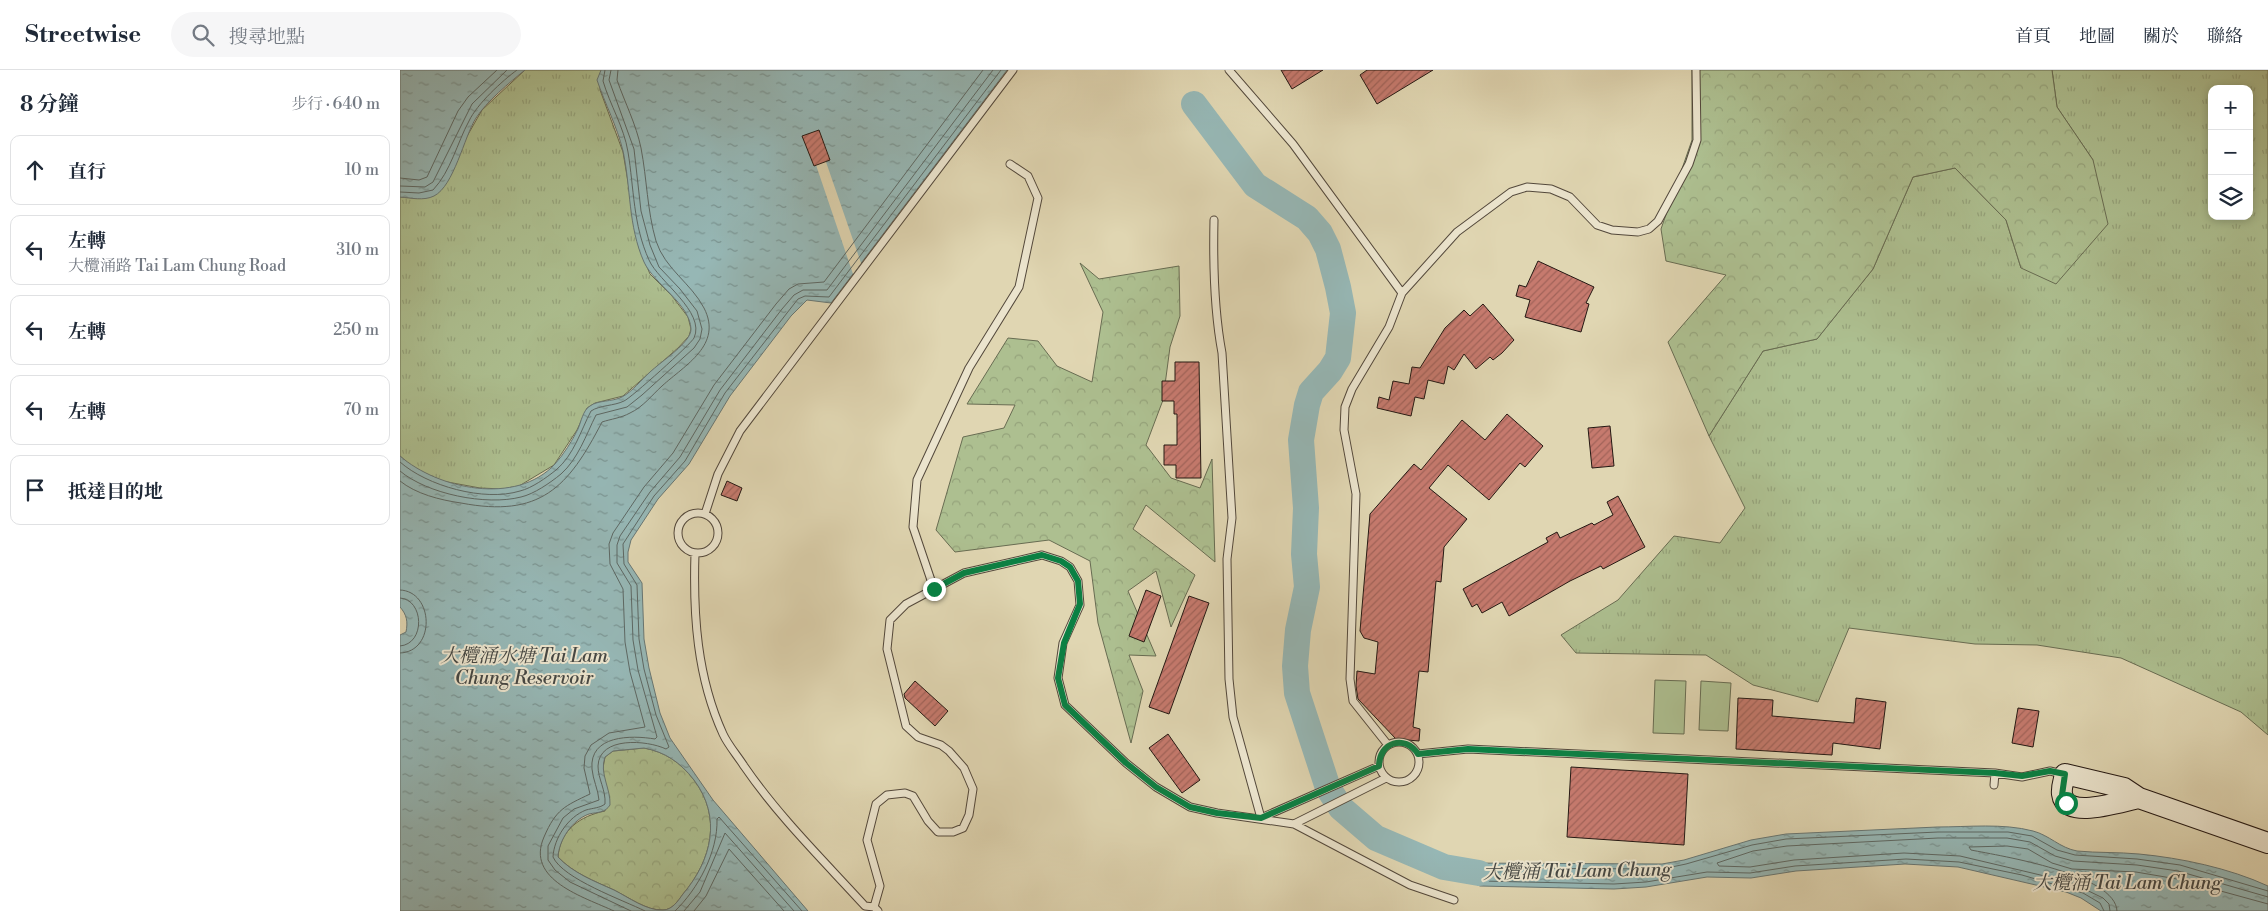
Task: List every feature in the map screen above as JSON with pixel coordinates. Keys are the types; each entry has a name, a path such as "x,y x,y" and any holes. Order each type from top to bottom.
{"street":[{"path":"2139,798 2089,809 2075,808 2066,803 2062,795 2065,774 2124,788 2139,798 2268,843"}],"lane":[{"path":"705,514 718,474 740,431 1013,70"},
{"path":"1229,70 1293,144 1402,293"},
{"path":"1388,745 1353,701 1350,679 1356,494 1344,430 1345,407 1352,389 1389,327 1402,293 1457,232 1512,192 1527,187 1551,189 1570,197 1597,225 1612,230 1638,232 1649,230 1658,221 1689,164 1697,140 1696,70"},
{"path":"934,589 913,527 917,480 969,368 1020,287 1038,198 1028,176 1010,164"},
{"path":"1214,220 1213,246 1218,332 1222,353 1232,518 1227,559 1229,679 1233,717 1261,818"},
{"path":"692,514 705,514 714,522 718,535 712,546 707,550 695,553 680,541 679,528 686,517 692,514"},
{"path":"695,553 693,596 697,642 705,683 724,735 761,791 865,906 876,909 880,886 867,840 876,804 887,795 905,793 913,796 928,821 938,832 953,832 962,828 968,815 972,789 964,768 941,745 918,737 906,726 887,650 890,620 906,604 964,573 1042,555 1061,561 1070,567 1078,581 1080,604 1064,643 1058,678 1065,705 1104,744 1156,787 1190,807 1217,813 1294,824 1410,885 1454,900"},
{"path":"1405,742 1418,754 1419,768 1411,779 1398,783 1386,778 1379,766 1380,754 1388,745 1405,742"},
{"path":"1418,754 1468,749 1995,773 2022,776 2050,771 2065,774"},
{"path":"1261,818 1379,766"},
{"path":"1994,785 1995,773"},
{"path":"1294,824 1386,778"}],"green space":[{"path":"525,70 601,70 600,90 623,152 639,248 650,274 672,296 688,317 691,329 689,336 678,348 623,396 595,403 587,408 577,430 554,465 519,486 503,489 480,488 442,481 414,468 400,456 400,197 419,198 466,138 482,110"},
{"path":"1692,70 2052,70 2057,107 2093,160 2108,224 2056,284 2021,268 2006,220 1955,168 1913,177 1873,269 1817,339 1763,351 1709,436 1668,342 1726,275 1666,261 1661,229 1692,140"},
{"path":"2052,70 2268,70 2268,735 2241,712 2121,658 2037,645 1975,644 1849,628 1818,702 1753,685 1706,655 1576,653 1561,635 1618,600 1674,536 1720,543 1745,508 1709,436 1763,351 1817,339 1873,269 1913,177 1955,168 2006,220 2021,268 2093,160 2057,107"},
{"path":"1080,263 1099,279 1179,266 1180,316 1170,347 1163,400 1146,445 1171,478 1200,488 1212,459 1215,562 1146,505 1133,529 1195,575 1171,627 1156,571 1128,591 1156,656 1129,655 1143,691 1131,743 1098,623 1090,561 1049,540 955,552 936,530 963,437 1004,428 1015,405 967,404 1008,338 1038,341 1057,366 1092,382 1103,312"},
{"path":"1655,680 1686,681 1684,734 1653,733"},
{"path":"1701,681 1731,683 1728,731 1699,730"},
{"path":"644,748 665,755 678,763 689,774 703,794 710,823 707,853 701,867 677,902 666,910 657,910 638,903 591,880 558,857 563,839 573,826 587,816 605,811 603,768 605,757 613,751"}],"water":[{"path":"400,70 525,70 499,92 480,112 472,126 453,172 441,191 430,198 400,197"},
{"name":"大欖涌水塘 Tai Lam Chung Reservoir","path":"601,70 1007,70 831,303 807,300 791,316 730,396 689,464 658,499 631,540 628,552 628,562 642,583 644,639 649,668 660,713 670,738 713,800 808,911 400,911 400,635 406,632 407,625 406,616 400,607 400,456 416,468 435,477 455,484 477,488 499,489 520,485 539,477 555,464 565,452 588,408 593,404 618,399 626,395 679,348 691,332 685,311 655,278 644,262 632,221 623,151 597,80","holes":["644,748 659,752 672,759 694,780 703,794 710,823 707,853 701,867 677,902 666,910 657,910 631,900 570,868 558,857 561,844 572,826 583,817 604,811 610,805 603,769 605,757 613,751"]},
{"name":"大欖涌 Tai Lam Chung","path":"1937,827 2010,827 2039,833 2065,847 2077,851 2139,854 2205,865 2237,874 2268,886 2268,911 2101,911 2081,898 2066,892 1958,867 1905,864 1796,871 1751,878 1707,877 1646,887 1614,889 1480,886 1451,873 1444,867 1464,863 1662,864 1684,860 1751,840 1786,834"}],"pier":[{"path":"819,130 830,159 826,162 861,263 853,274 816,165 814,166 802,136"}],"building":[{"path":"1281,70 1323,70 1292,89"},
{"path":"1367,70 1433,70 1377,104 1360,75"},
{"path":"819,130 830,160 814,166 802,136"},
{"path":"1538,261 1594,287 1586,303 1589,304 1581,332 1525,317 1530,300 1516,296 1519,285 1526,287"},
{"path":"1483,304 1514,340 1502,353 1493,360 1490,357 1476,369 1464,354 1454,370 1448,366 1444,384 1428,380 1424,399 1415,397 1411,416 1377,408 1379,397 1389,400 1393,381 1409,384 1412,367 1420,368 1445,328 1464,310 1470,316"},
{"path":"1175,362 1199,362 1201,478 1176,478 1176,465 1164,465 1164,445 1177,445 1177,414 1174,414 1174,401 1162,401 1162,381 1175,381"},
{"path":"1507,414 1543,446 1525,467 1520,463 1489,500 1448,465 1429,488 1467,519 1444,547 1441,582 1436,581 1428,672 1419,671 1413,727 1420,729 1419,741 1396,739 1358,699 1356,686 1357,671 1375,674 1378,642 1364,638 1360,631 1370,514 1414,464 1421,470 1462,420 1485,440"},
{"path":"1610,426 1614,466 1592,468 1588,428"},
{"path":"727,481 742,488 737,501 721,495"},
{"path":"1618,496 1645,547 1603,569 1601,566 1570,581 1509,616 1502,602 1482,613 1477,604 1472,607 1463,589 1548,542 1546,538 1557,532 1560,538 1592,523 1594,525 1613,515 1607,502"},
{"path":"1146,590 1161,596 1144,642 1129,636"},
{"path":"1189,596 1209,603 1169,714 1149,707"},
{"path":"915,681 948,711 935,726 905,698 904,694"},
{"path":"1738,698 1773,700 1772,716 1854,723 1856,698 1886,702 1880,749 1833,743 1832,755 1736,749"},
{"path":"2018,708 2039,711 2033,747 2012,743"},
{"path":"1168,734 1200,780 1182,793 1149,748"},
{"path":"1571,767 1688,774 1684,845 1567,837"}],"waterway":[{"name":"大欖涌 Tai Lam Chung","path":"1194,104 1255,185 1307,218 1320,233 1328,249 1338,287 1343,313 1338,358 1330,371 1311,392 1301,440 1306,508 1304,554 1307,587 1298,630 1295,666 1297,693 1328,788 1341,808 1376,838 1444,867 1479,873"}],"route":[{"path":"934,589 964,573 1042,555 1061,561 1070,567 1078,581 1080,604 1064,643 1058,678 1065,705 1104,744 1156,787 1190,807 1217,813 1261,818 1379,766 1380,754 1383,749 1388,745 1399,742 1405,742 1410,745 1418,754 1468,749 1995,773 2022,776 2050,771 2065,774 2062,795 2066,803"}]}
